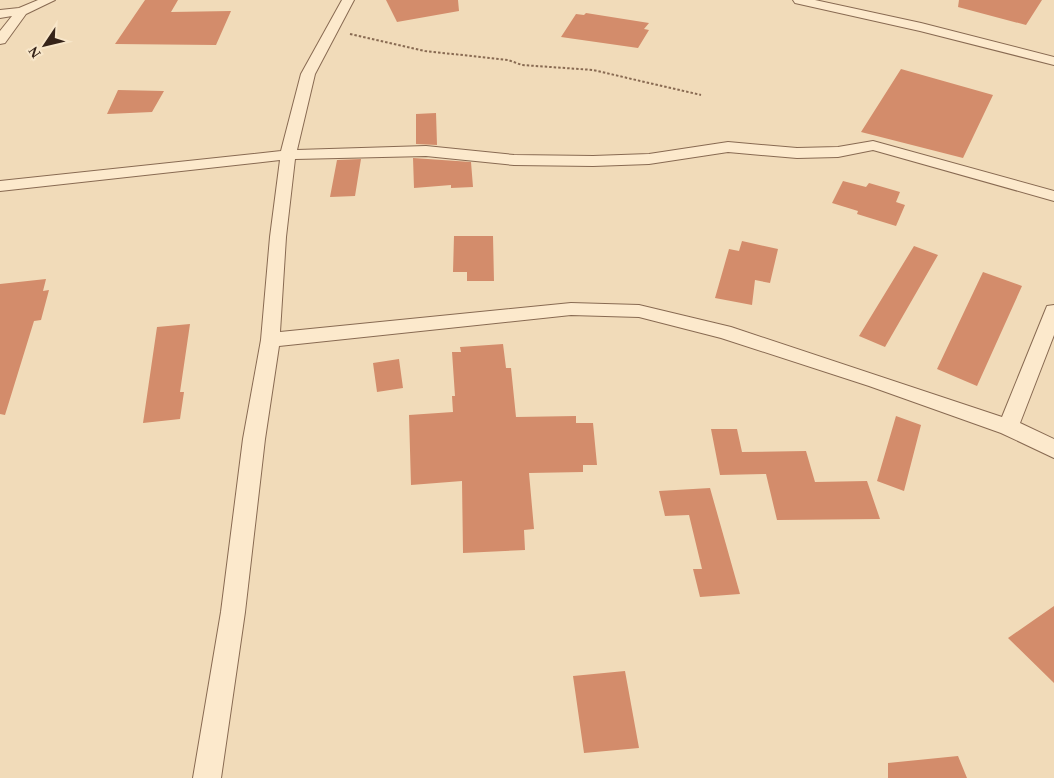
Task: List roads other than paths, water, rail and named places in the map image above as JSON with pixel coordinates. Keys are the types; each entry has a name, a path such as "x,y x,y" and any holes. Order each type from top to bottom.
{"street":[{"path":"0,14 22,11 49,0"},
{"path":"207,778 233,612 254,439 270,340 278,238 288,155 308,74 348,0"},
{"path":"800,0 921,26 1054,61"},
{"path":"0,40 22,11"},
{"path":"0,186 288,155 426,151 514,160 593,161 648,159 728,147 797,153 838,152 873,145 1054,196"},
{"path":"270,340 571,309 639,311 734,335 876,381 1008,428 1054,449"},
{"path":"1008,428 1054,311"}]}
